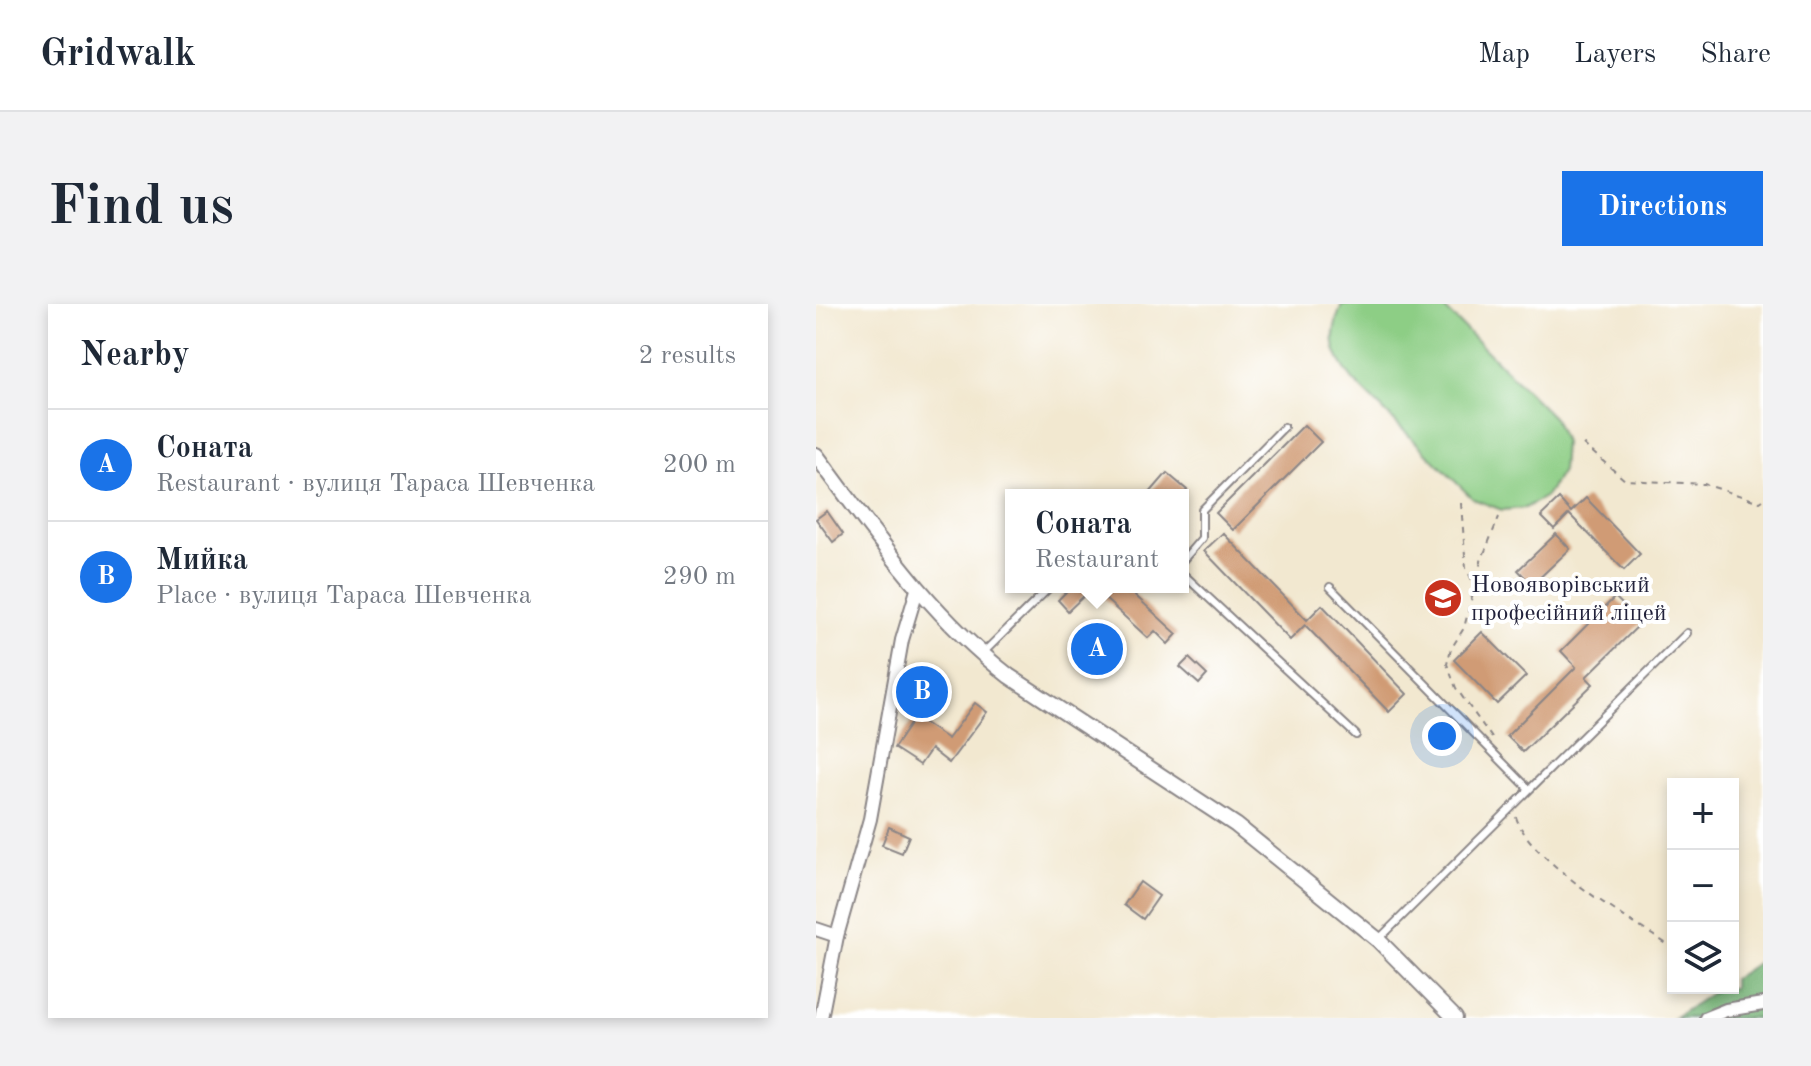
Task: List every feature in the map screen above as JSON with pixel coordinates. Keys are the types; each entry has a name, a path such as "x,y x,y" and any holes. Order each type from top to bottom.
{"street":[{"path":"816,455 917,590 982,655 1009,676 1236,825 1378,940 1455,1018"},
{"path":"821,1018 837,936 870,819 902,640 917,590"},
{"path":"816,929 837,936"},
{"path":"1706,1018 1726,1010 1763,1004"}],"lane":[{"path":"1189,553 1202,538 1202,510 1284,427"},
{"path":"1189,580 1356,735"},
{"path":"1330,587 1529,789"},
{"path":"982,655 1044,593"},
{"path":"1378,940 1687,633"}],"path":[{"path":"1583,444 1625,480 1704,484 1760,502 1763,500"},
{"path":"1461,503 1466,568 1475,585"},
{"path":"1496,743 1456,688 1447,664 1451,649 1464,628 1475,585 1499,517"},
{"path":"1517,801 1515,813 1518,824 1527,837 1573,881 1667,944"}],"green space":[{"path":"1342,304 1440,304 1554,418 1564,442 1562,471 1546,496 1525,508 1502,510 1473,499 1345,370 1334,344 1335,326"},
{"path":"1763,959 1763,1018 1674,1018 1710,994 1739,994 1739,975"}],"building":[{"path":"1304,425 1321,442 1233,530 1216,513"},
{"path":"1167,473 1186,489 1153,489"},
{"path":"1586,498 1640,554 1624,570 1569,514 1554,529 1541,516 1559,499 1571,512"},
{"path":"827,511 843,534 833,542 816,519"},
{"path":"1223,533 1307,620 1322,605 1407,694 1389,712 1305,625 1290,640 1204,551"},
{"path":"1556,534 1570,549 1532,585 1518,570"},
{"path":"1065,593 1087,593 1068,611 1058,600"},
{"path":"1105,593 1133,593 1177,634 1168,644 1155,631 1148,638 1102,596"},
{"path":"1615,597 1641,623 1586,677 1593,684 1523,752 1507,736 1576,667 1561,651"},
{"path":"1088,626 1113,648 1090,673 1075,660 1084,650 1074,641"},
{"path":"1482,632 1526,676 1497,704 1454,660"},
{"path":"1189,658 1207,675 1199,684 1180,667"},
{"path":"928,670 943,681 917,715 902,703"},
{"path":"975,703 987,712 949,763 931,749 920,765 894,748 915,717 948,739"},
{"path":"889,827 909,836 902,853 882,845"},
{"path":"1140,882 1159,896 1143,919 1124,905"}],"place":[{"name":"Новояворівський професійний ліцей","path":"1443,598"},
{"name":"Соната","path":"1097,649"},
{"name":"Мийка","path":"922,692"}]}
